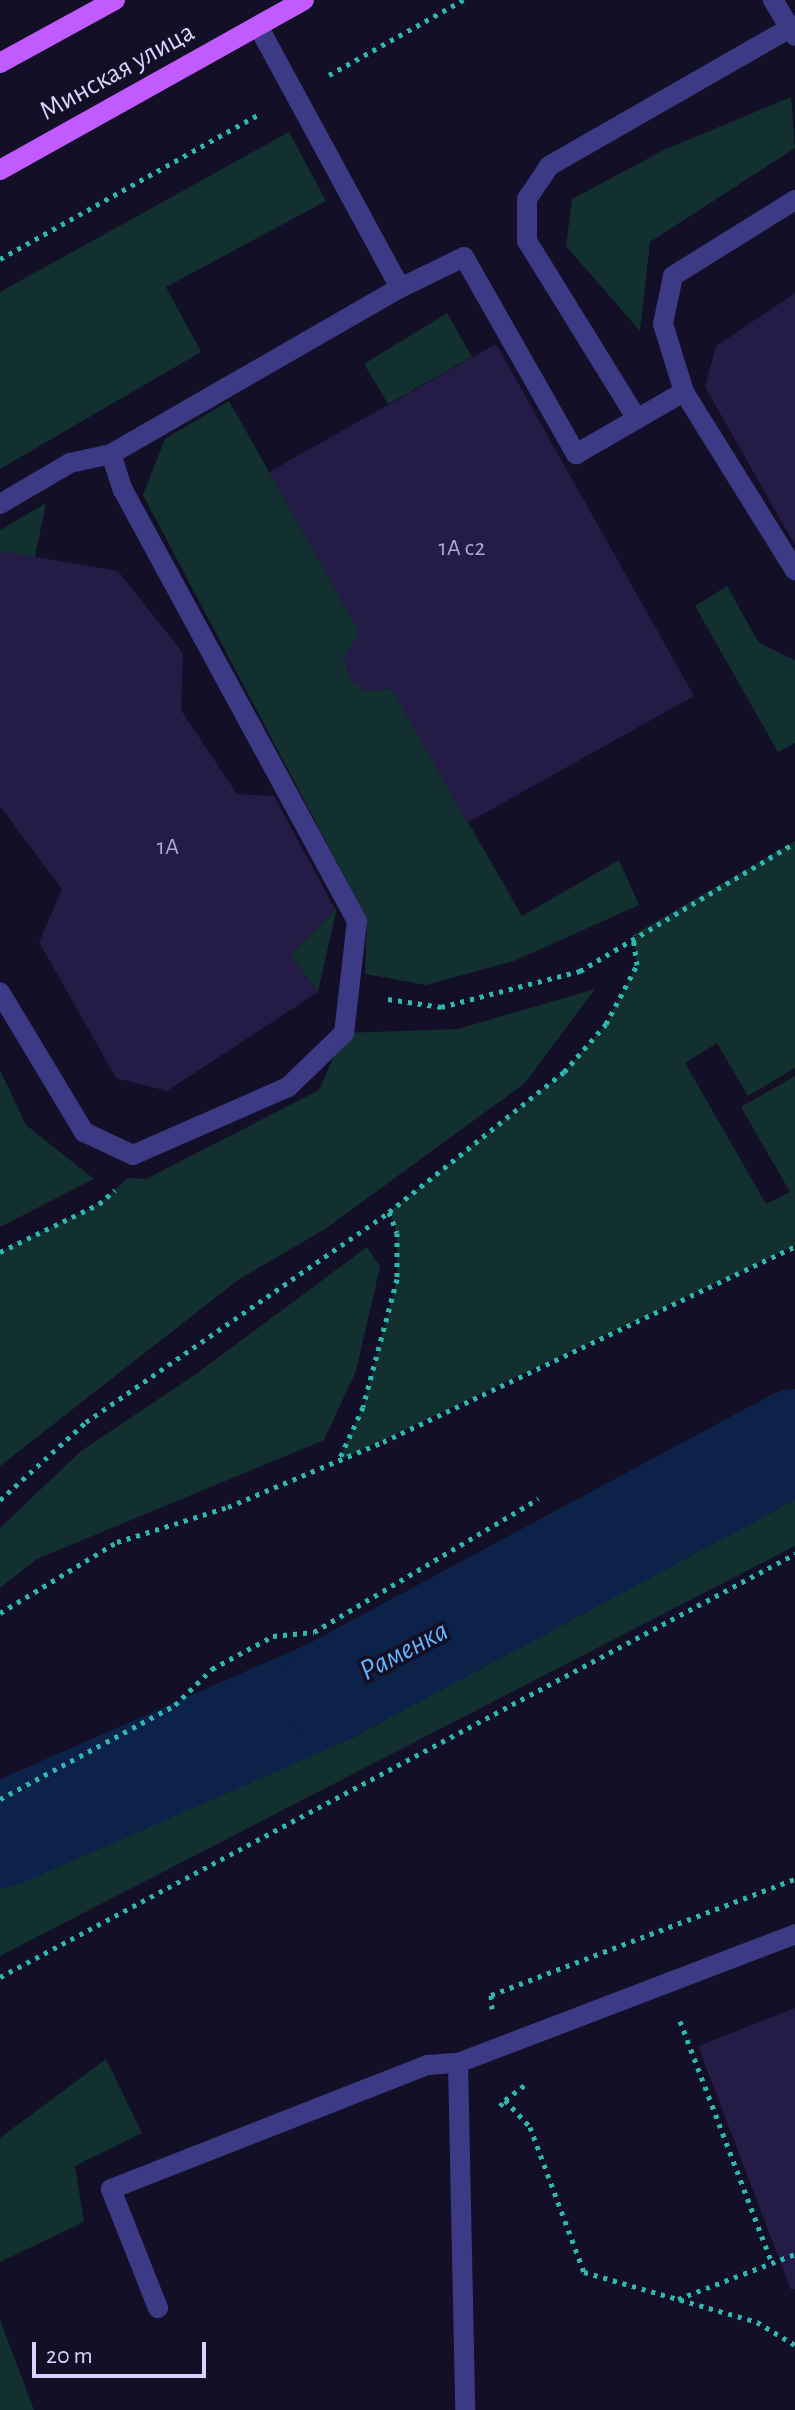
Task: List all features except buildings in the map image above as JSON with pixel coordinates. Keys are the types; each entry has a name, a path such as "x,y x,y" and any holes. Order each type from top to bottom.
{"main road":[{"path":"0,63 115,0"},
{"name":"Минская улица","path":"0,170 304,0"}],"lane":[{"path":"637,419 527,241 527,199 549,166 793,30 773,0"},
{"path":"258,26 400,288"},
{"path":"795,200 673,276 663,324 684,392 795,570"},
{"path":"0,504 70,463 111,454 400,288 464,257 576,454 684,392"},
{"path":"0,992 84,1132 133,1155 288,1087 344,1033 357,921 123,490 111,454"},
{"path":"158,2308 111,2189 427,2065 458,2063 795,1934"},
{"path":"458,2063 465,2410"}],"path":[{"path":"0,259 463,0"},
{"path":"347,993 441,1007 580,971 633,935 795,843"},
{"path":"0,1500 86,1422 389,1212 574,1060 606,1024 637,965 633,935"},
{"path":"0,1252 99,1204 128,1178 133,1155"},
{"path":"338,1461 363,1407 397,1279 397,1233 389,1212"},
{"path":"0,1613 117,1542 228,1507 338,1461 795,1246"},
{"path":"0,1799 175,1705 212,1669 273,1636 314,1632 538,1499"},
{"path":"0,1977 79,1938 795,1554"},
{"path":"491,1995 795,1879"},
{"path":"666,1984 772,2263"},
{"path":"495,2114 505,2100 530,2127 584,2272 757,2322 795,2345"},
{"path":"677,2299 795,2254"}],"green space":[{"path":"791,97 795,148 650,242 640,331 566,246 572,199 666,149"},
{"path":"289,132 326,201 166,287 201,352 0,469 0,292"},
{"path":"447,313 472,357 388,404 364,364"},
{"path":"229,401 360,633 343,658 350,679 367,691 391,688 522,916 619,860 639,905 514,961 426,985 365,974 367,919 143,495 165,439"},
{"path":"46,503 35,557 0,554 0,530"},
{"path":"727,586 759,643 795,660 795,743 778,752 695,606"},
{"path":"795,841 795,1068 748,1096 717,1043 685,1063 766,1204 790,1192 741,1107 795,1076 795,1246 338,1461 363,1407 397,1279 397,1233 389,1212 564,1072 606,1024 637,965 633,935"},
{"path":"337,907 318,992 290,955"},
{"path":"595,989 525,1083 325,1229 238,1280 0,1466 0,1252 99,1204 128,1178 146,1179 319,1090 344,1033 458,1029"},
{"path":"0,1070 26,1125 94,1179 0,1227"},
{"path":"367,1247 380,1267 356,1371 324,1440 37,1559 0,1588 0,1528 81,1451 196,1374"},
{"path":"795,1441 795,1546 0,1956 0,1836 332,1690"},
{"path":"106,2059 142,2133 75,2166 84,2222 0,2262 0,2138"},
{"path":"0,2320 34,2410 0,2410"}],"waterway":[{"name":"Раменка","path":"0,1836 332,1690 795,1441"}]}
